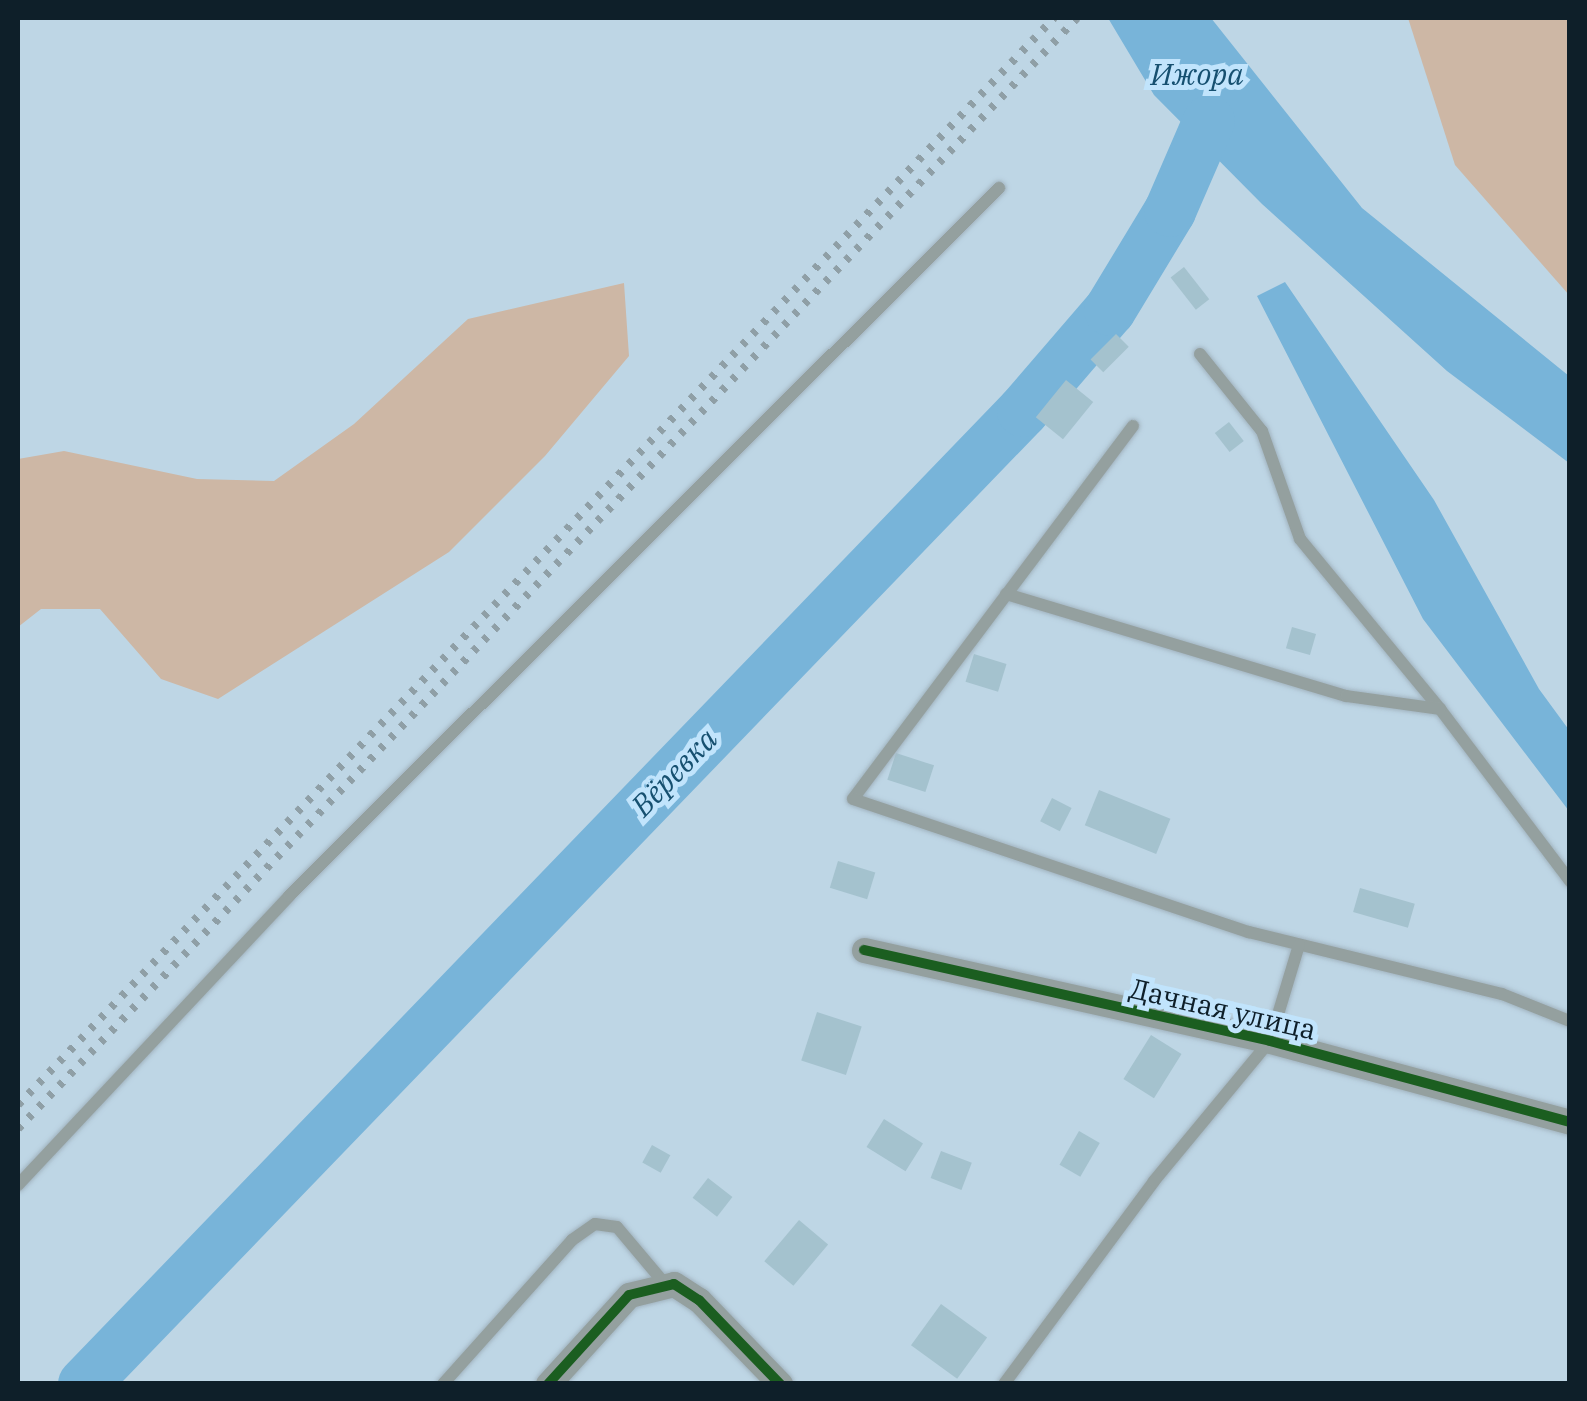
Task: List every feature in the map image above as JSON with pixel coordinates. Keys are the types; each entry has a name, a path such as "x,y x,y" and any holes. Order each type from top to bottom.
{"street":[{"name":"Дачная улица","path":"864,950 1270,1041 1570,1122"},
{"path":"548,1384 629,1295 665,1284 674,1284 699,1300 780,1384"}],"lane":[{"path":"18,1184 289,896 1000,188"},
{"path":"1200,354 1262,430 1300,539 1440,709 1570,881"},
{"path":"1133,426 853,799 1249,932 1502,994 1570,1022"},
{"path":"1006,594 1346,696 1440,709"},
{"path":"1004,1384 1154,1181 1270,1041 1299,945"},
{"path":"443,1384 572,1240 595,1224 617,1227 665,1284"}],"shaded area":[{"path":"1408,18 1569,18 1569,295 1455,165"},
{"path":"624,283 629,356 545,456 449,552 218,699 161,679 100,609 41,609 18,627 18,459 64,451 197,479 274,481 354,424 468,319"}],"water":[{"name":"Ижора","path":"1108,18 1211,18 1362,208 1569,376 1569,463 1447,371 1262,204 1154,95"},
{"path":"1285,282 1434,500 1539,689 1569,730 1569,811 1423,619 1257,296"}],"building":[{"path":"1184,267 1209,299 1196,310 1171,277"},
{"path":"1116,334 1129,347 1103,372 1091,359"},
{"path":"1066,380 1093,402 1063,439 1036,417"},
{"path":"1229,422 1244,441 1230,452 1215,433"},
{"path":"1292,627 1316,634 1310,655 1286,648"},
{"path":"974,654 1007,664 998,692 966,682"},
{"path":"896,753 934,765 925,792 887,780"},
{"path":"1099,790 1170,819 1156,854 1085,825"},
{"path":"1052,798 1072,808 1060,831 1040,821"},
{"path":"838,861 875,872 867,899 830,888"},
{"path":"1360,888 1415,904 1408,928 1353,912"},
{"path":"817,1012 862,1027 846,1075 801,1061"},
{"path":"1151,1035 1182,1054 1154,1098 1123,1079"},
{"path":"884,1119 923,1143 906,1171 867,1147"},
{"path":"1079,1131 1100,1143 1080,1177 1060,1165"},
{"path":"652,1145 670,1155 661,1173 642,1162"},
{"path":"941,1151 972,1163 961,1190 931,1178"},
{"path":"708,1178 732,1197 717,1217 693,1198"},
{"path":"799,1220 828,1244 793,1286 764,1261"},
{"path":"941,1304 987,1338 957,1379 911,1345"}],"waterway":[{"name":"Вёревка","path":"84,1384 1023,411 1110,310 1170,211 1209,121"}],"railway":[{"path":"18,1105 1054,18"},
{"path":"18,1129 1077,18"}],"cycle path":[{"path":"864,950 1270,1041 1570,1122"},
{"path":"548,1384 629,1295 674,1284 699,1300 780,1384"}]}
